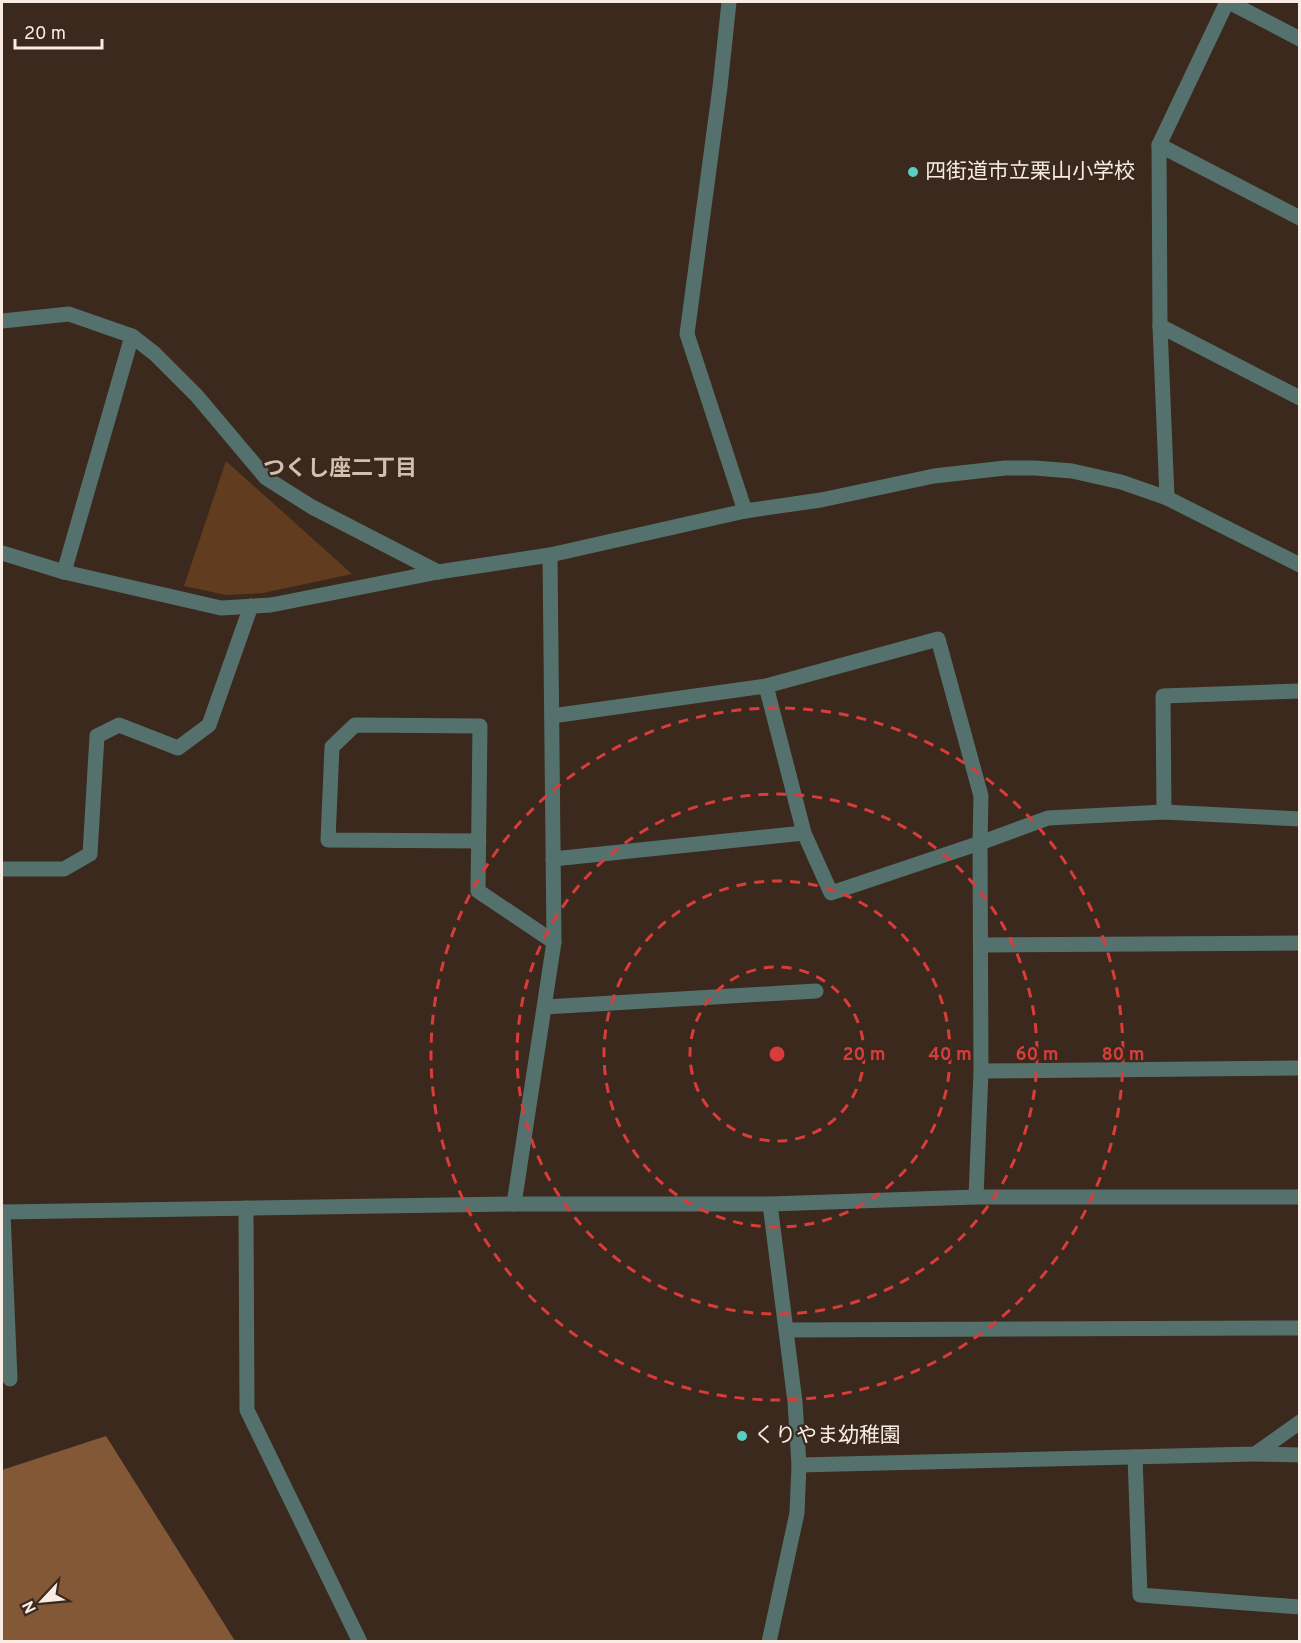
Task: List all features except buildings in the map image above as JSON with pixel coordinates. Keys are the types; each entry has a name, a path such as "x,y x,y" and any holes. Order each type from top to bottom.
{"street":[{"path":"729,2 687,334 745,512"},
{"path":"1167,498 1160,326 1159,145 1228,2 1299,39"},
{"path":"1159,145 1299,218"},
{"path":"2,321 69,314 132,336 197,396 267,478 312,507 438,572"},
{"path":"1160,326 1299,398"},
{"path":"64,572 132,336"},
{"path":"2,553 64,572 221,608 271,605 438,572 550,555 745,512 821,500 934,476 1005,468 1072,471 1121,482 1167,498 1299,566"},
{"path":"514,1204 554,942 550,555"},
{"path":"2,869 64,869 90,854 97,736 119,725 178,747 209,725 251,606"},
{"path":"552,716 766,686 938,639 981,796 981,1071 976,1197"},
{"path":"766,686 804,833 831,893 1048,818 1164,812 1299,819"},
{"path":"1164,812 1163,696 1299,691"},
{"path":"478,841 328,840 332,747 355,725 480,726 478,891 554,942"},
{"path":"553,859 804,833"},
{"path":"981,945 1299,943"},
{"path":"544,1007 816,992"},
{"path":"981,1071 1299,1068"},
{"path":"10,1379 2,1212 514,1204 770,1204 976,1197 1299,1197"},
{"path":"769,1641 797,1513 799,1465 787,1330 770,1204"},
{"path":"246,1208 247,1410 360,1641"},
{"path":"787,1330 1299,1328"},
{"path":"1255,1454 1299,1422"},
{"path":"799,1465 1255,1454 1299,1455"},
{"path":"1135,1457 1140,1595 1299,1607"}],"shaded area":[{"path":"226,461 352,574 263,593 226,595 184,586"},
{"path":"106,1436 235,1641 2,1641 2,1470"}],"place":[{"name":"四街道市立栗山小学校","path":"913,172"},
{"name":"くりやま幼稚園","path":"742,1436"}],"district":[{"name":"つくし座二丁目","path":"340,469"}]}
